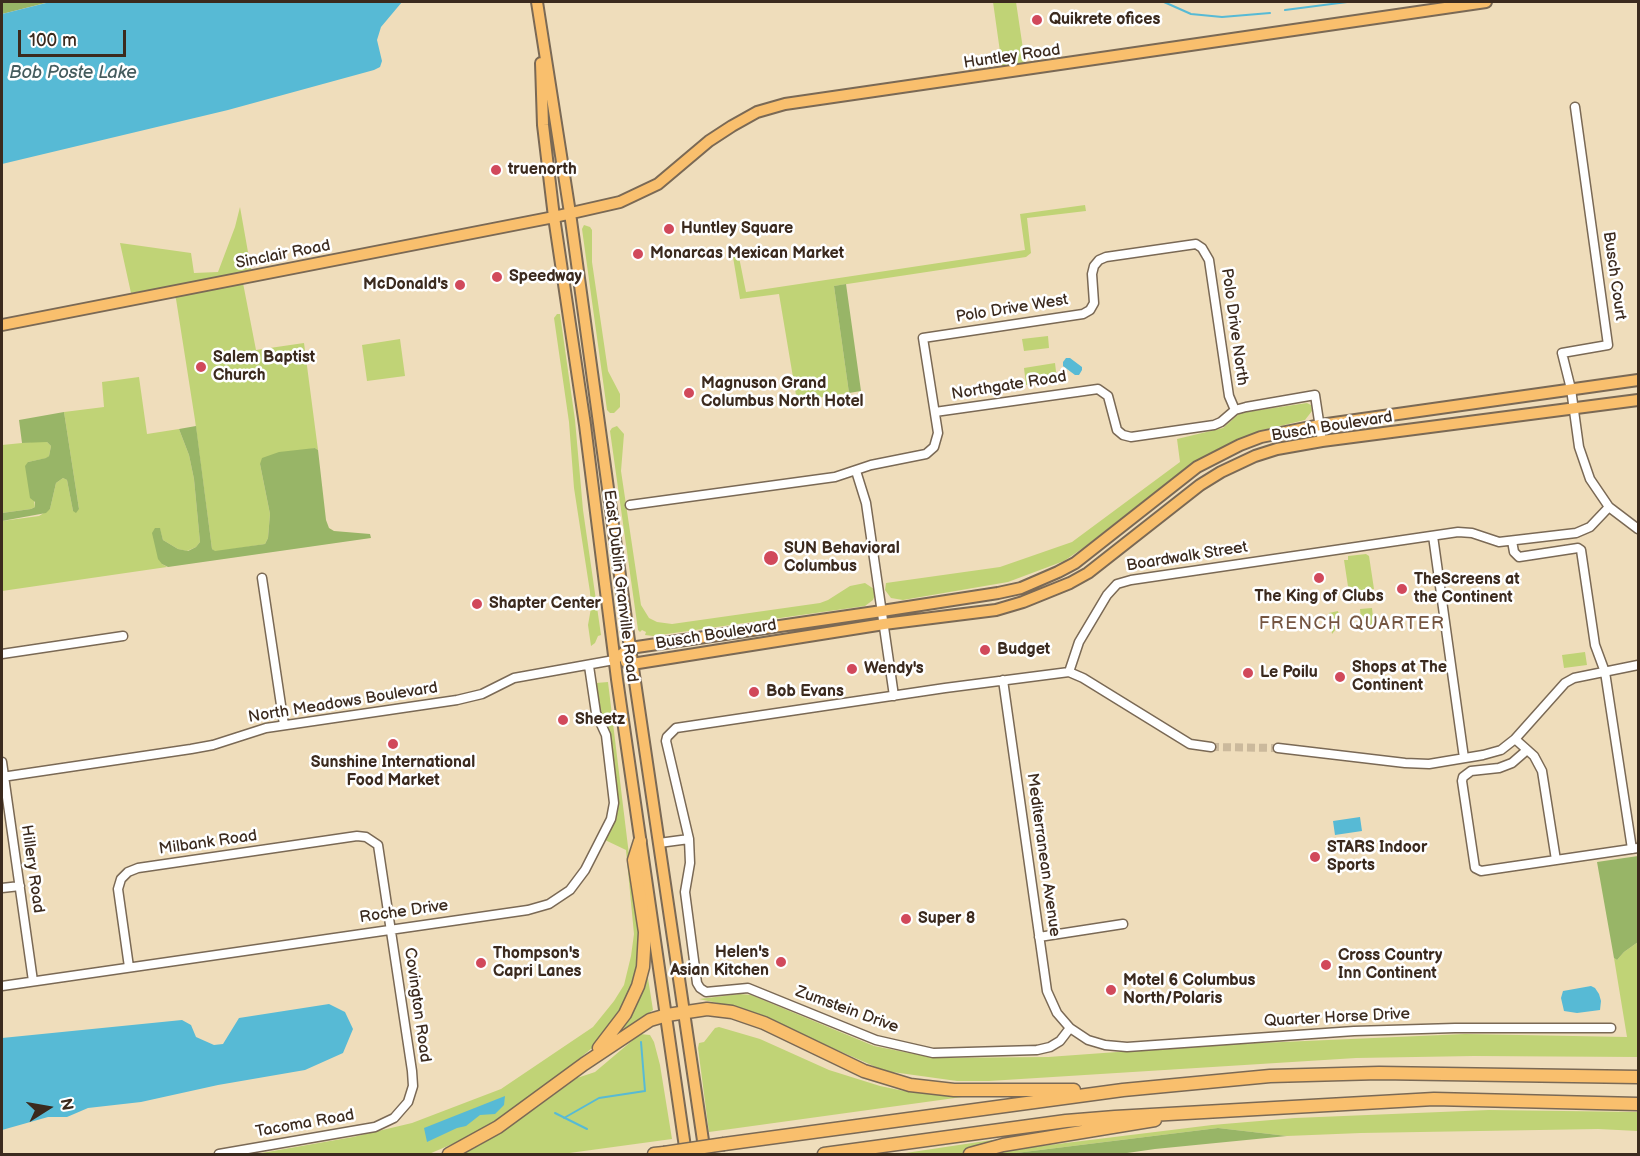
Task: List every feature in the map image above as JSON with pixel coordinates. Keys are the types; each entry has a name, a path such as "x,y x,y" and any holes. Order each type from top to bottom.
{"highway":[{"path":"584,1064 608,1038 625,1014 638,986 643,967 645,932 634,860 640,841"},
{"path":"449,1155 498,1127 584,1064 650,1020 707,1009 732,1012 764,1023 864,1071 910,1085 954,1090 1123,1090"},
{"path":"659,1154 1123,1090 1270,1076 1335,1073 1638,1077"},
{"path":"824,1155 1066,1121 1185,1112 1434,1099 1638,1104"},
{"path":"970,1155 1003,1145 1143,1123 1185,1112"}],"main road":[{"name":"East Dublin Granville Road","path":"537,2 570,213 632,664 705,1155"},
{"name":"Huntley Road","path":"570,213 620,202 644,192 670,175 701,148 732,126 757,112 784,104 1486,2"},
{"name":"East Dublin Granville Road","path":"540,21 543,125 554,217 585,425 614,660 686,1155"},
{"name":"Sinclair Road","path":"2,325 570,213"},
{"name":"Busch Boulevard","path":"614,660 630,648 1021,588 1059,572 1075,562 1180,480 1216,456 1261,437 1320,426 1638,380"},
{"name":"Busch Boulevard","path":"614,660 632,664 884,624 996,610 1046,594 1088,573 1200,485 1255,456 1277,449 1322,441 1638,400"}],"street":[{"name":"Busch Court","path":"1575,107 1608,345 1562,353 1571,389 1584,465 1590,479 1609,507 1638,529"},
{"name":"Polo Drive West","path":"935,412 923,338 1083,314 1090,310 1094,303 1092,270 1102,258 1196,244 1202,248"},
{"name":"Polo Drive North","path":"1202,248 1209,260 1229,396 1235,410"},
{"name":"Northgate Road","path":"630,505 826,478 871,465 921,455 930,451 938,437 935,412 1098,389 1108,396 1117,430 1131,437 1214,425 1235,410 1315,395 1322,441"},
{"path":"856,471 866,503 894,696"},
{"name":"Boardwalk Street","path":"1070,672 1078,642 1107,595 1117,584 1141,578 1433,536 1465,533 1498,542 1512,542 1576,533 1590,527 1609,507"},
{"path":"1433,536 1464,758"},
{"path":"1512,542 1514,552 1519,557 1578,548 1581,550 1595,645 1605,672 1635,848 1481,871 1475,868 1463,777 1471,771 1499,768 1512,763 1527,750"},
{"path":"262,578 284,725"},
{"path":"2,654 123,636"},
{"name":"North Meadows Boulevard","path":"3,777 213,745 248,732 284,725 457,700 482,694 514,678 614,660"},
{"path":"1278,748 1388,762 1429,764 1501,750 1515,740 1565,683 1574,678 1638,665"},
{"name":"Roche Drive","path":"2,986 528,910 549,904 570,890 585,870 611,819 614,803 606,735 596,713 588,666"},
{"path":"659,843 689,838 666,741 670,732 676,728 1070,672 1190,744 1211,747"},
{"name":"Mediterranean Avenue","path":"1003,680 1047,991 1057,1013 1070,1028"},
{"path":"1515,740 1534,756 1542,771 1556,860"},
{"name":"Hillery Road","path":"2,762 33,981"},
{"name":"Milbank Road","path":"129,967 118,889 121,879 128,872 138,868 357,836 366,837 375,842 381,856"},
{"name":"Zumstein Drive","path":"689,838 690,863 685,892 697,982 706,992 748,988 876,1040 933,1053 1037,1050 1050,1047 1060,1041 1070,1028"},
{"name":"Covington Road","path":"381,856 408,1035 413,1086 408,1102 394,1118"},
{"path":"2,888 20,886"},
{"path":"1039,937 1123,924"},
{"name":"Quarter Horse Drive","path":"1070,1028 1098,1043 1127,1047 1354,1030 1611,1028"},
{"name":"Tacoma Road","path":"219,1155 375,1127 394,1118"}],"green space":[{"path":"2,2 49,2 2,14"},
{"path":"993,2 1016,2 1026,69 1003,73"},
{"path":"1085,205 1086,211 1027,218 1031,253 1026,257 834,286 849,393 797,401 779,294 740,299 733,257 739,257 746,292 1025,250 1020,214"},
{"path":"240,207 251,269 243,283 256,350 304,343 318,450 315,448 260,464 270,514 268,538 265,544 215,552 212,549 176,299 166,287 131,293 120,243 191,253 194,273 218,272"},
{"path":"584,225 592,230 592,262 608,371 620,394 620,407 614,413 607,410 582,229"},
{"path":"846,284 861,391 849,393 834,286"},
{"path":"560,314 575,420 583,510 601,635 591,646 588,625 591,608 590,592 574,488 569,422 554,318"},
{"path":"1048,336 1049,348 1024,351 1022,339"},
{"path":"400,339 405,376 367,381 362,345"},
{"path":"1055,363 1057,380 1026,385 1024,368"},
{"path":"139,377 147,434 179,429 189,455 194,479 200,542 196,547 187,551 178,549 163,540 160,529 162,564 167,567 2,591 2,521 39,516 50,509 56,483 63,478 67,480 73,511 79,509 64,412 104,407 102,382"},
{"path":"1307,403 1311,405 1312,411 1305,420 1263,430 1203,457 1064,561 1008,582 903,600 891,598 885,590 886,583 1000,567 1072,542 1180,462 1177,439 1223,428 1240,413"},
{"path":"64,412 79,509 76,513 73,511 67,480 63,478 56,483 50,509 46,513 2,521 2,513 35,507 35,502 30,498 25,466 28,462 49,456 51,446 47,442 22,443 19,420"},
{"path":"196,426 212,549 215,551 265,544 268,538 270,514 260,464 262,458 279,452 315,448 318,450 326,520 329,528 334,531 370,534 371,538 168,567 162,564 158,559 152,533 155,528 160,528 163,540 178,549 188,551 200,542 194,479 189,455 179,429"},
{"path":"617,426 624,434 621,471 641,605 649,618 657,622 672,624 820,603 850,586 865,583 874,589 873,600 865,606 653,636 645,635 646,632 642,630 640,632 610,431"},
{"path":"42,441 51,446 49,456 28,462 35,507 2,513 2,445"},
{"path":"1366,554 1369,556 1374,589 1349,593 1344,560 1348,560 1348,556"},
{"path":"1372,608 1373,617 1378,621 1372,628 1361,619 1360,609"},
{"path":"1338,611 1341,623 1332,634 1329,613"},
{"path":"1585,652 1587,665 1564,668 1562,655"},
{"path":"608,682 639,951 637,968 624,1004 597,1044 552,1081 493,1122 429,1154 256,1154 353,1137 412,1123 501,1089 593,1027 614,1001 624,985 634,934 626,850 605,840 618,811 609,734 600,712 596,683"},
{"path":"1638,856 1638,942 1617,960 1614,958 1597,862"},
{"path":"1638,942 1638,1057 1356,1058 989,1081 957,1081 885,1071 741,1008 699,999 740,994 751,995 874,1046 935,1058 1048,1057 1214,1045 1465,1034 1627,1037 1614,958 1617,960"},
{"path":"647,972 653,1010 625,1029 623,1028"},
{"path":"719,1027 760,1039 829,1070 880,1086 962,1097 709,1132 698,1048 699,1043 704,1042 715,1028"},
{"path":"640,1034 650,1035 654,1042 672,1139 562,1154 459,1154 536,1108 577,1078 595,1072"},
{"path":"1489,1110 1638,1112 1638,1131 1598,1129 1287,1136 1218,1128 1008,1154 989,1154 1212,1125 1295,1118"},
{"path":"1218,1128 1287,1136 1120,1154 1008,1154"},
{"path":"992,1140 992,1144 959,1154 899,1154"}],"water":[{"name":"Bob Poste Lake","path":"50,2 402,2 381,27 377,40 382,61 380,67 374,70 228,110 2,164 2,14"},
{"path":"1066,358 1070,358 1082,367 1079,375 1075,375 1063,366"},
{"path":"1360,817 1362,831 1335,835 1333,821"},
{"path":"1591,986 1599,994 1600,1010 1577,1013 1564,1011 1561,998 1563,991"},
{"path":"329,1004 345,1012 353,1029 343,1053 305,1070 218,1085 141,1102 88,1108 67,1117 48,1117 2,1130 2,1038 182,1020 191,1025 196,1037 214,1045 223,1044 239,1018"},
{"path":"505,1096 504,1105 495,1114 480,1115 466,1126 427,1142 424,1128"}],"waterway":[{"path":"1164,2 1191,14 1222,17 1270,13"},
{"path":"1285,10 1347,2"},
{"path":"564,1118 599,1098 645,1091 641,1042"},
{"path":"555,1113 587,1129"}],"tunnel":[{"path":"1211,747 1278,748"}],"place":[{"name":"Quikrete ofices","path":"1037,20"},
{"name":"truenorth","path":"496,170"},
{"name":"Huntley Square","path":"669,229"},
{"name":"Monarcas Mexican Market","path":"638,254"},
{"name":"Speedway","path":"497,277"},
{"name":"McDonald's","path":"460,285"},
{"name":"Salem Baptist Church","path":"201,367"},
{"name":"Magnuson Grand Columbus North Hotel","path":"689,393"},
{"name":"SUN Behavioral Columbus","path":"771,558"},
{"name":"The King of Clubs","path":"1319,578"},
{"name":"TheScreens at the Continent","path":"1402,589"},
{"name":"Shapter Center","path":"477,604"},
{"name":"Budget","path":"985,650"},
{"name":"Wendy's","path":"852,669"},
{"name":"Le Poilu","path":"1248,673"},
{"name":"Shops at The Continent","path":"1340,677"},
{"name":"Bob Evans","path":"754,692"},
{"name":"Sheetz","path":"563,720"},
{"name":"Sunshine International Food Market","path":"393,744"},
{"name":"STARS Indoor Sports","path":"1315,857"},
{"name":"Super 8","path":"906,919"},
{"name":"Helen's Asian Kitchen","path":"781,962"},
{"name":"Thompson's Capri Lanes","path":"481,963"},
{"name":"Cross Country Inn Continent","path":"1326,965"},
{"name":"Motel 6 Columbus North/Polaris","path":"1111,990"}],"district":[{"name":"FRENCH QUARTER","path":"1352,624"}]}
